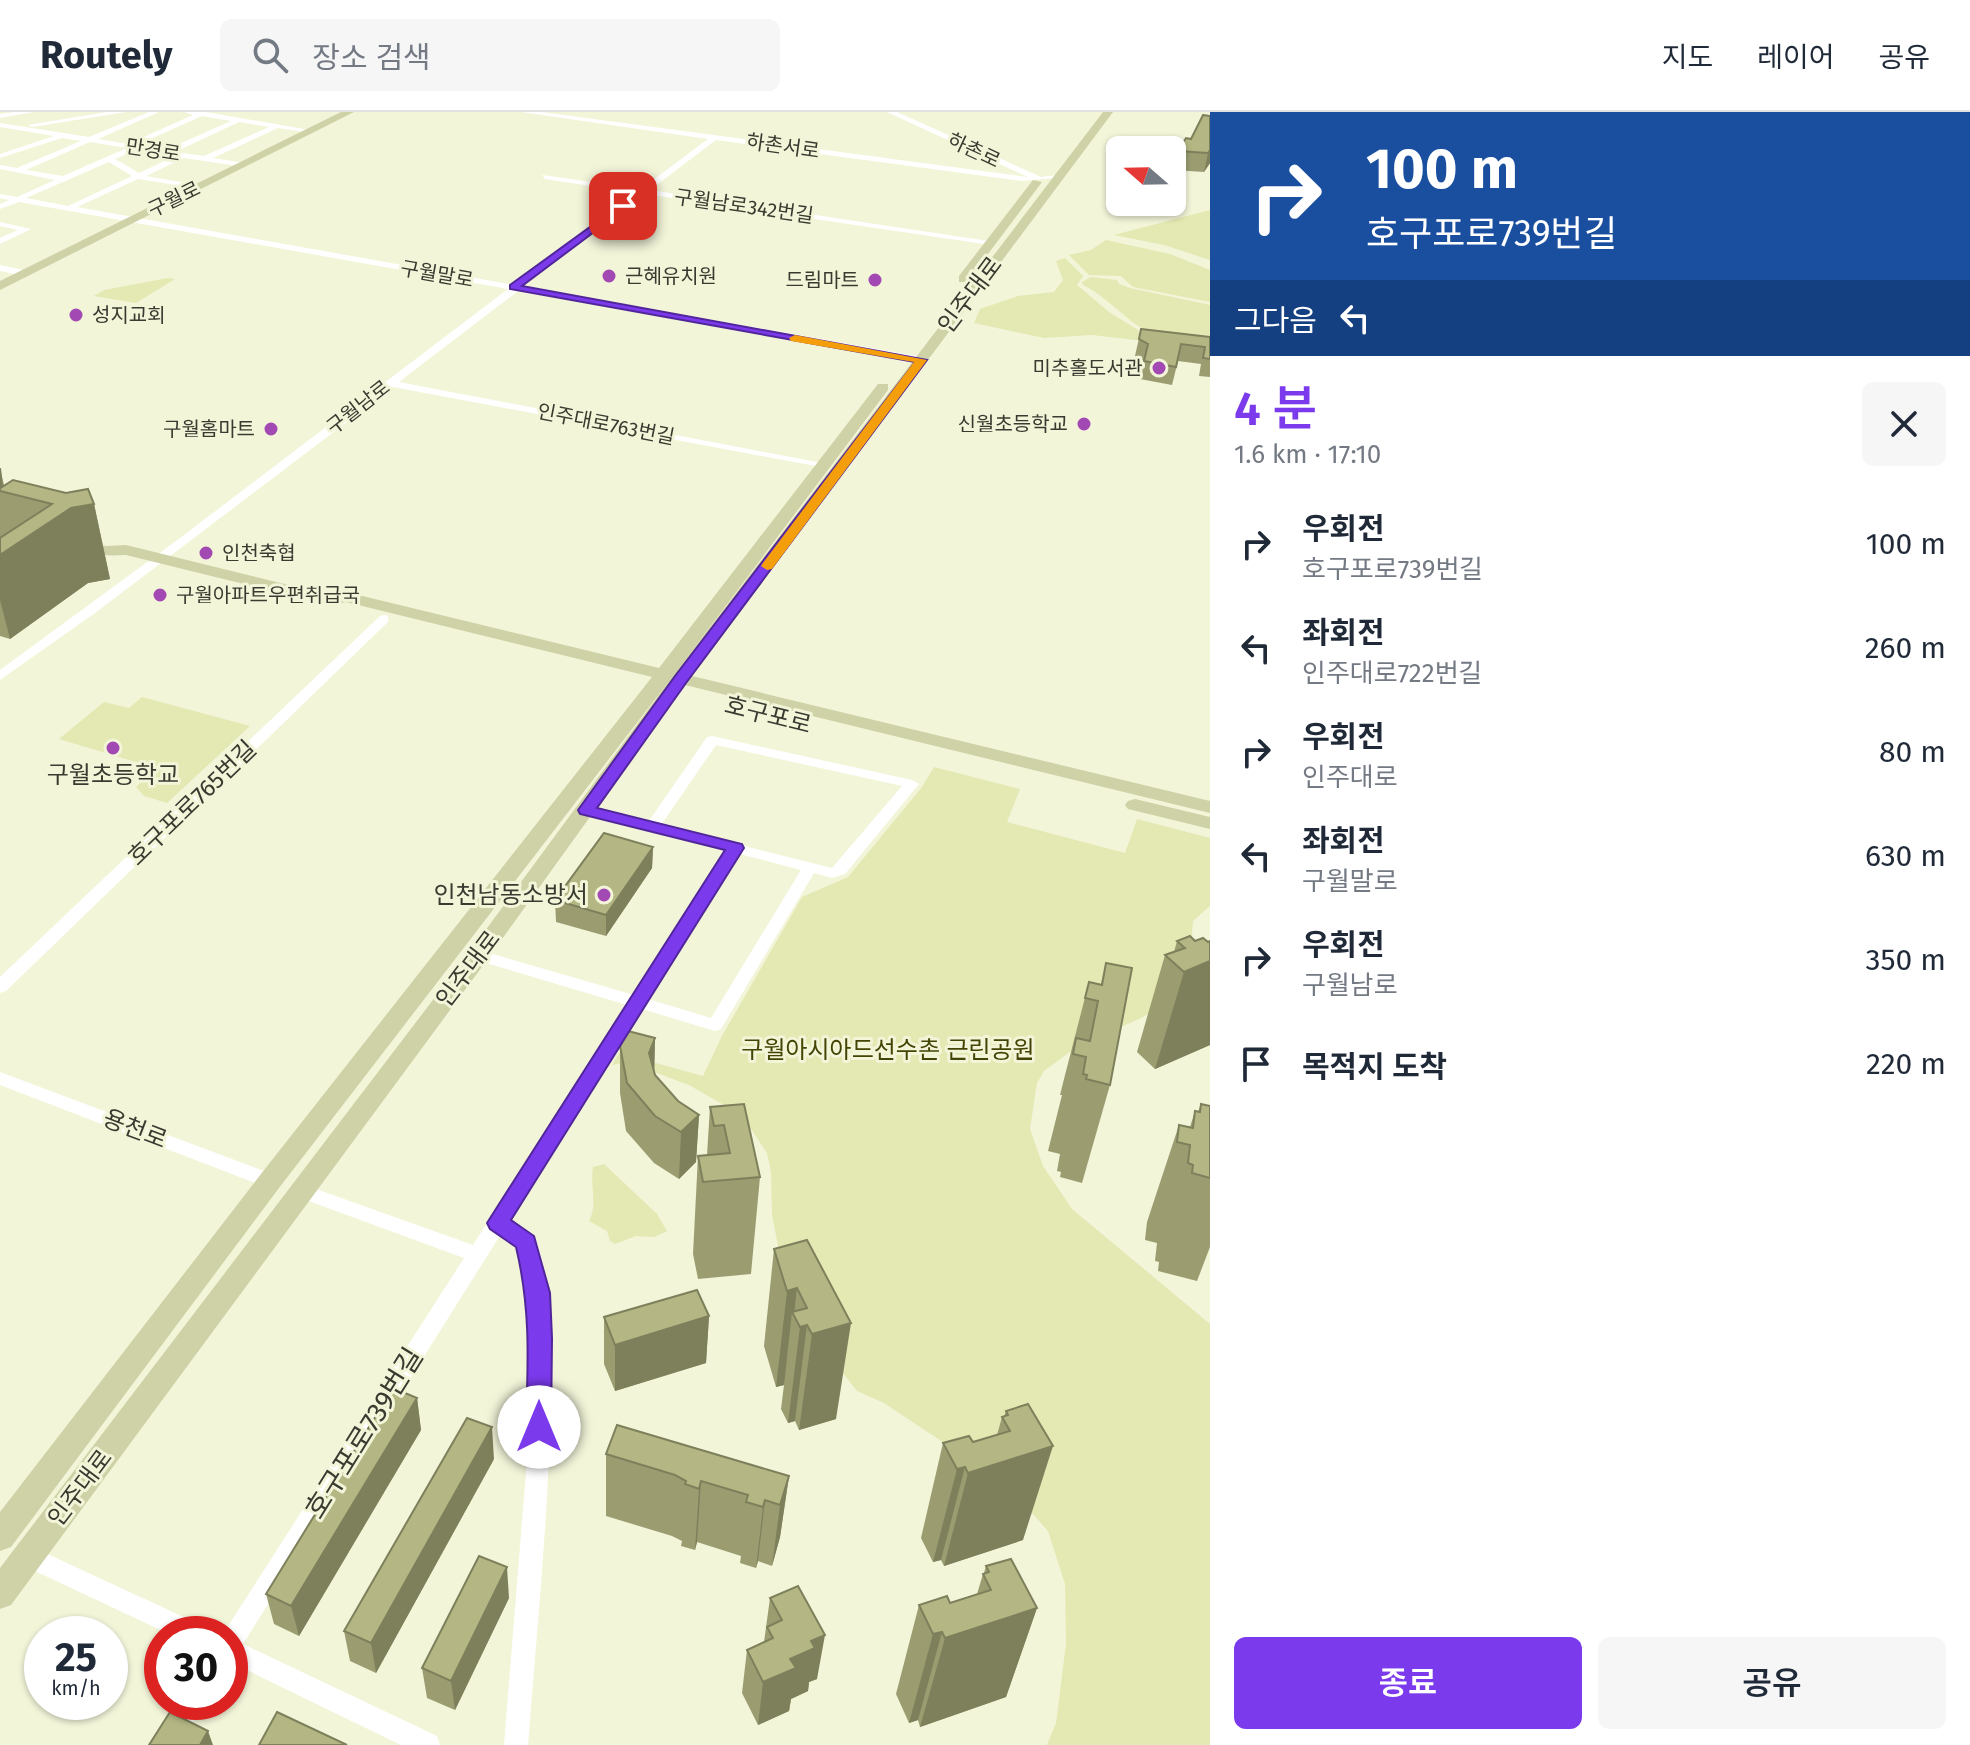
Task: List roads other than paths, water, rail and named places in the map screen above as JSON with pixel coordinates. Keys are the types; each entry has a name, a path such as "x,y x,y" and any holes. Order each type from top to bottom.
{"main road":[{"name":"구월로","path":"0,286 349,112"},
{"name":"인주대로","path":"953,293 1092,112"},
{"name":"인주대로","path":"0,1594 586,810 667,683 822,466 1059,177 1108,112"},
{"name":"인주대로","path":"0,1537 270,1181 667,683 914,354"},
{"name":"호구포로","path":"60,534 107,551 126,550 329,600 346,597 1210,823"},
{"name":"호구포로","path":"329,600 335,607 384,619 1210,807"}],"street":[{"path":"0,116 30,112"},
{"path":"0,135 17,128 122,112"},
{"path":"0,177 155,112"},
{"path":"188,112 311,131"},
{"path":"166,153 256,112"},
{"name":"하촌서로","path":"525,112 1040,179"},
{"name":"하촌로","path":"891,112 1040,179"},
{"path":"0,207 204,113"},
{"path":"76,118 122,126"},
{"name":"만경로","path":"0,125 242,165"},
{"path":"205,159 277,126"},
{"name":"만경로","path":"13,141 40,132"},
{"name":"만경로","path":"0,156 63,135"},
{"name":"구월남로","path":"0,676 162,559 513,287 715,137"},
{"path":"69,208 184,155"},
{"path":"109,159 139,176 197,187"},
{"path":"0,167 64,179"},
{"name":"구월남로342번길","path":"545,177 991,242"},
{"path":"1040,179 1059,177"},
{"name":"구월말로","path":"0,196 914,354"},
{"path":"0,224 27,229 3,238"},
{"path":"0,268 25,273"},
{"name":"인주대로763번길","path":"389,383 822,466"},
{"name":"호구포로765번길","path":"0,987 384,619"},
{"path":"586,810 832,873 840,871 912,784 712,740 653,826"},
{"name":"호구포로739번길","path":"248,1616 736,848"},
{"path":"479,955 715,1025 810,867"},
{"name":"용천로","path":"0,1078 270,1181"},
{"path":"302,1191 477,1255"},
{"path":"498,1223 527,1243 538,1293 541,1338 539,1447 516,1745"},
{"path":"28,1556 156,1616"},
{"path":"248,1659 428,1745"},
{"path":"166,1745 182,1720"}],"place":[{"name":"근혜유치원","path":"609,276"},
{"name":"드림마트","path":"875,280"},
{"name":"성지교회","path":"76,315"},
{"name":"미추홀도서관","path":"1159,368"},
{"name":"신월초등학교","path":"1084,424"},
{"name":"구월홈마트","path":"271,429"},
{"name":"인천축협","path":"206,553"},
{"name":"구월아파트우편취급국","path":"160,595"},
{"name":"구월초등학교","path":"113,748"},
{"name":"인천남동소방서","path":"604,895"}],"park label":[{"name":"구월아시아드선수촌 근린공원","path":"888,1050"}]}
